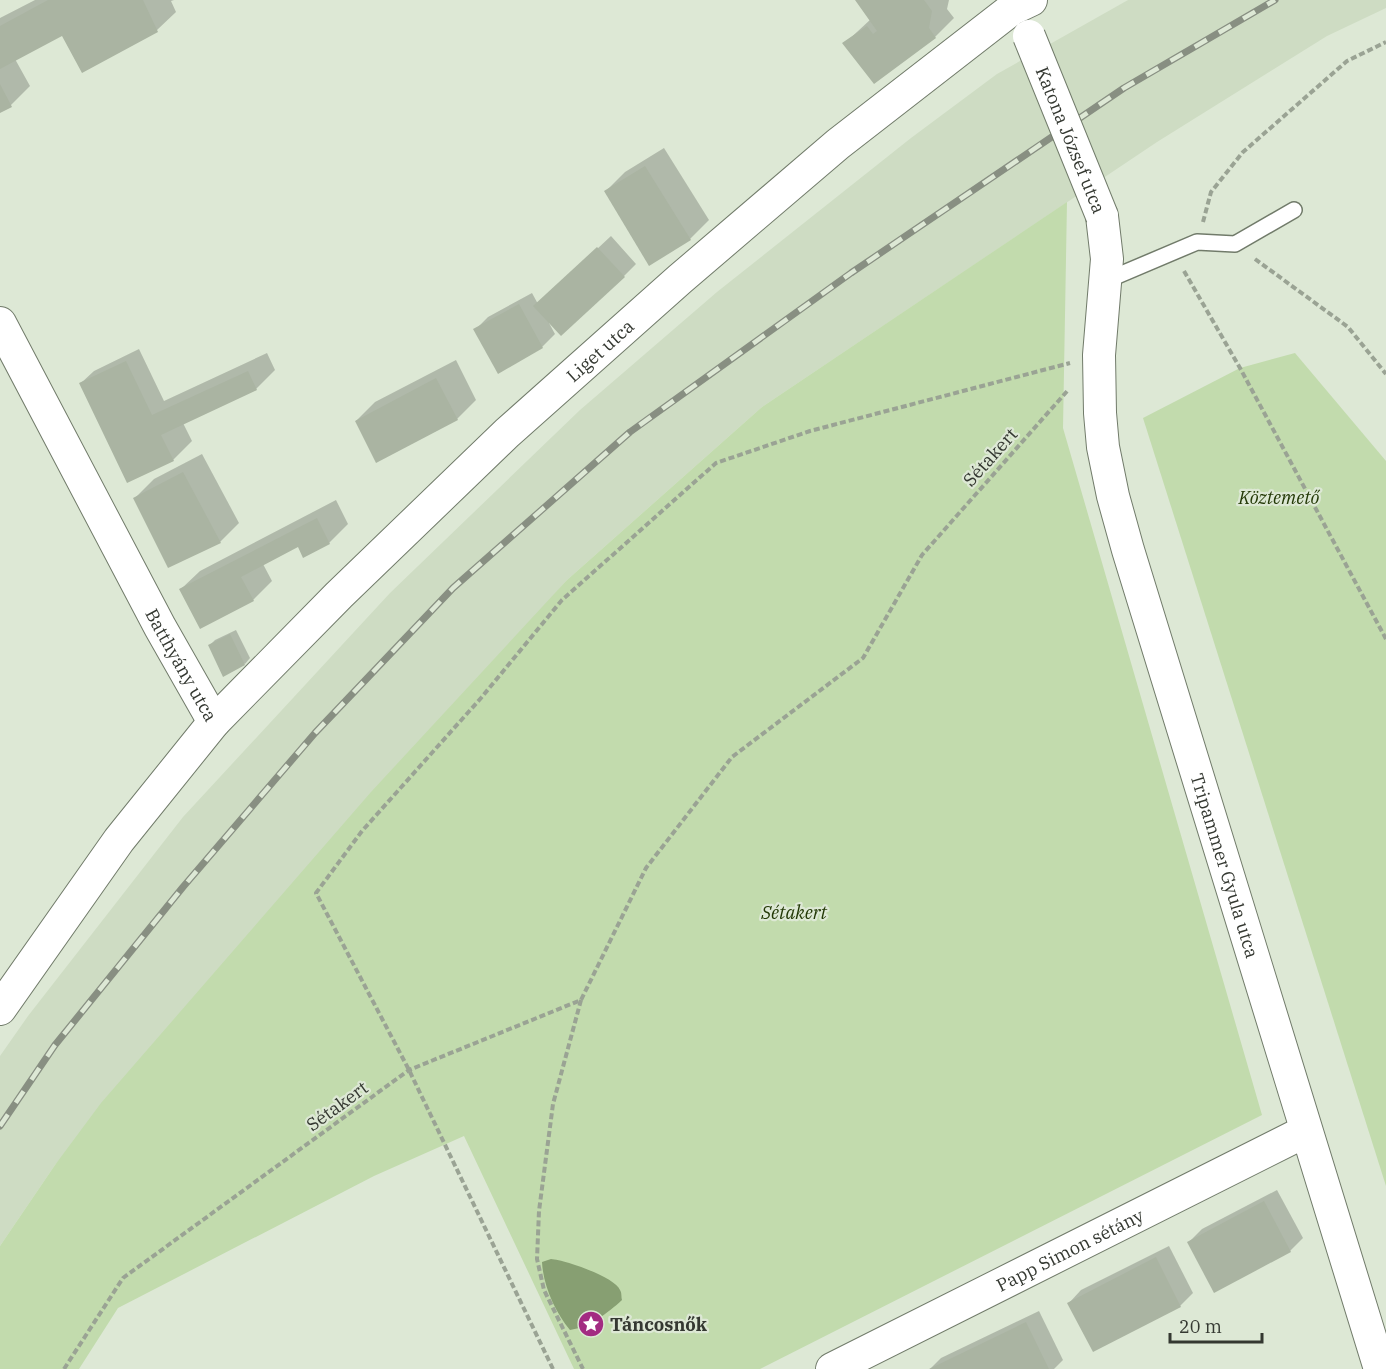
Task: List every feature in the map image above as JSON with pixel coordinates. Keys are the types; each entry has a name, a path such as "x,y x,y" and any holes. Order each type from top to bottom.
{"street":[{"name":"Katona József utca","path":"1016,3 1102,216 1107,259 1099,355"},
{"name":"Liget utca","path":"214,722 339,595 507,433 680,279 838,144 1016,3"},
{"name":"Batthyány utca","path":"0,322 160,627 214,722 119,840 0,1009"},
{"name":"Tripammer Gyula utca","path":"1099,355 1103,447 1113,496 1380,1369"},
{"name":"Papp Simon sétány","path":"832,1369 1306,1131"}],"lane":[{"path":"1105,281 1197,242 1235,244 1294,210"}],"path":[{"path":"1197,242 1211,192 1243,152 1347,61 1386,42"},
{"path":"1235,244 1348,327 1386,374"},
{"path":"1173,253 1240,368 1386,639"},
{"path":"553,1369 409,1070 316,893 362,831 481,698 562,600 716,463 810,431 1099,355"},
{"name":"Sétakert","path":"64,1369 123,1278 409,1070 581,1000 646,868 732,758 863,658 922,555 1099,355"},
{"path":"581,1000 553,1104 539,1211 537,1259 544,1290 583,1369"}],"shaded area":[{"path":"1128,0 1386,0 1386,8 1327,36 1157,142 762,407 567,580 55,1165 0,1246 0,1056 28,1016 183,817 390,593 580,410 717,292 911,138 997,74"},
{"path":"551,1259 567,1262 609,1280 620,1290 622,1300 598,1319 570,1330 555,1307 547,1289 542,1262"}],"green space":[{"name":"Sétakert","path":"1067,202 1063,428 1262,1115 760,1369 574,1369 464,1136 374,1176 118,1308 79,1369 0,1369 0,1246 55,1165 101,1103 371,792 567,580 762,407"},
{"name":"Köztemető","path":"1295,353 1386,461 1386,1186 1143,418 1240,368"}],"building":[{"path":"48,0 143,0 158,32 82,73 62,36 0,69 0,26"},
{"path":"855,0 924,0 932,11 929,28 936,38 874,84 842,43 867,26 873,34 877,31"},
{"path":"0,84 12,107 0,113"},
{"path":"645,166 691,240 649,266 604,191"},
{"path":"597,247 625,277 561,336 533,306"},
{"path":"519,304 543,348 498,374 473,329"},
{"path":"126,361 152,415 248,371 257,390 161,435 174,461 127,483 79,383"},
{"path":"436,378 458,420 376,463 355,421"},
{"path":"183,472 221,543 168,568 133,498"},
{"path":"317,518 330,544 303,558 298,547 241,577 254,601 200,629 179,589"},
{"path":"230,634 245,665 223,677 208,645"},
{"path":"1264,1201 1291,1252 1214,1293 1187,1242"},
{"path":"1156,1257 1181,1307 1093,1352 1067,1303"},
{"path":"1026,1322 1049,1369 929,1369"}],"railway":[{"path":"0,1126 55,1045 183,887 315,733 453,588 630,432 851,273 1124,88 1275,0"}],"place":[{"name":"Táncosnők","path":"591,1324"}]}
